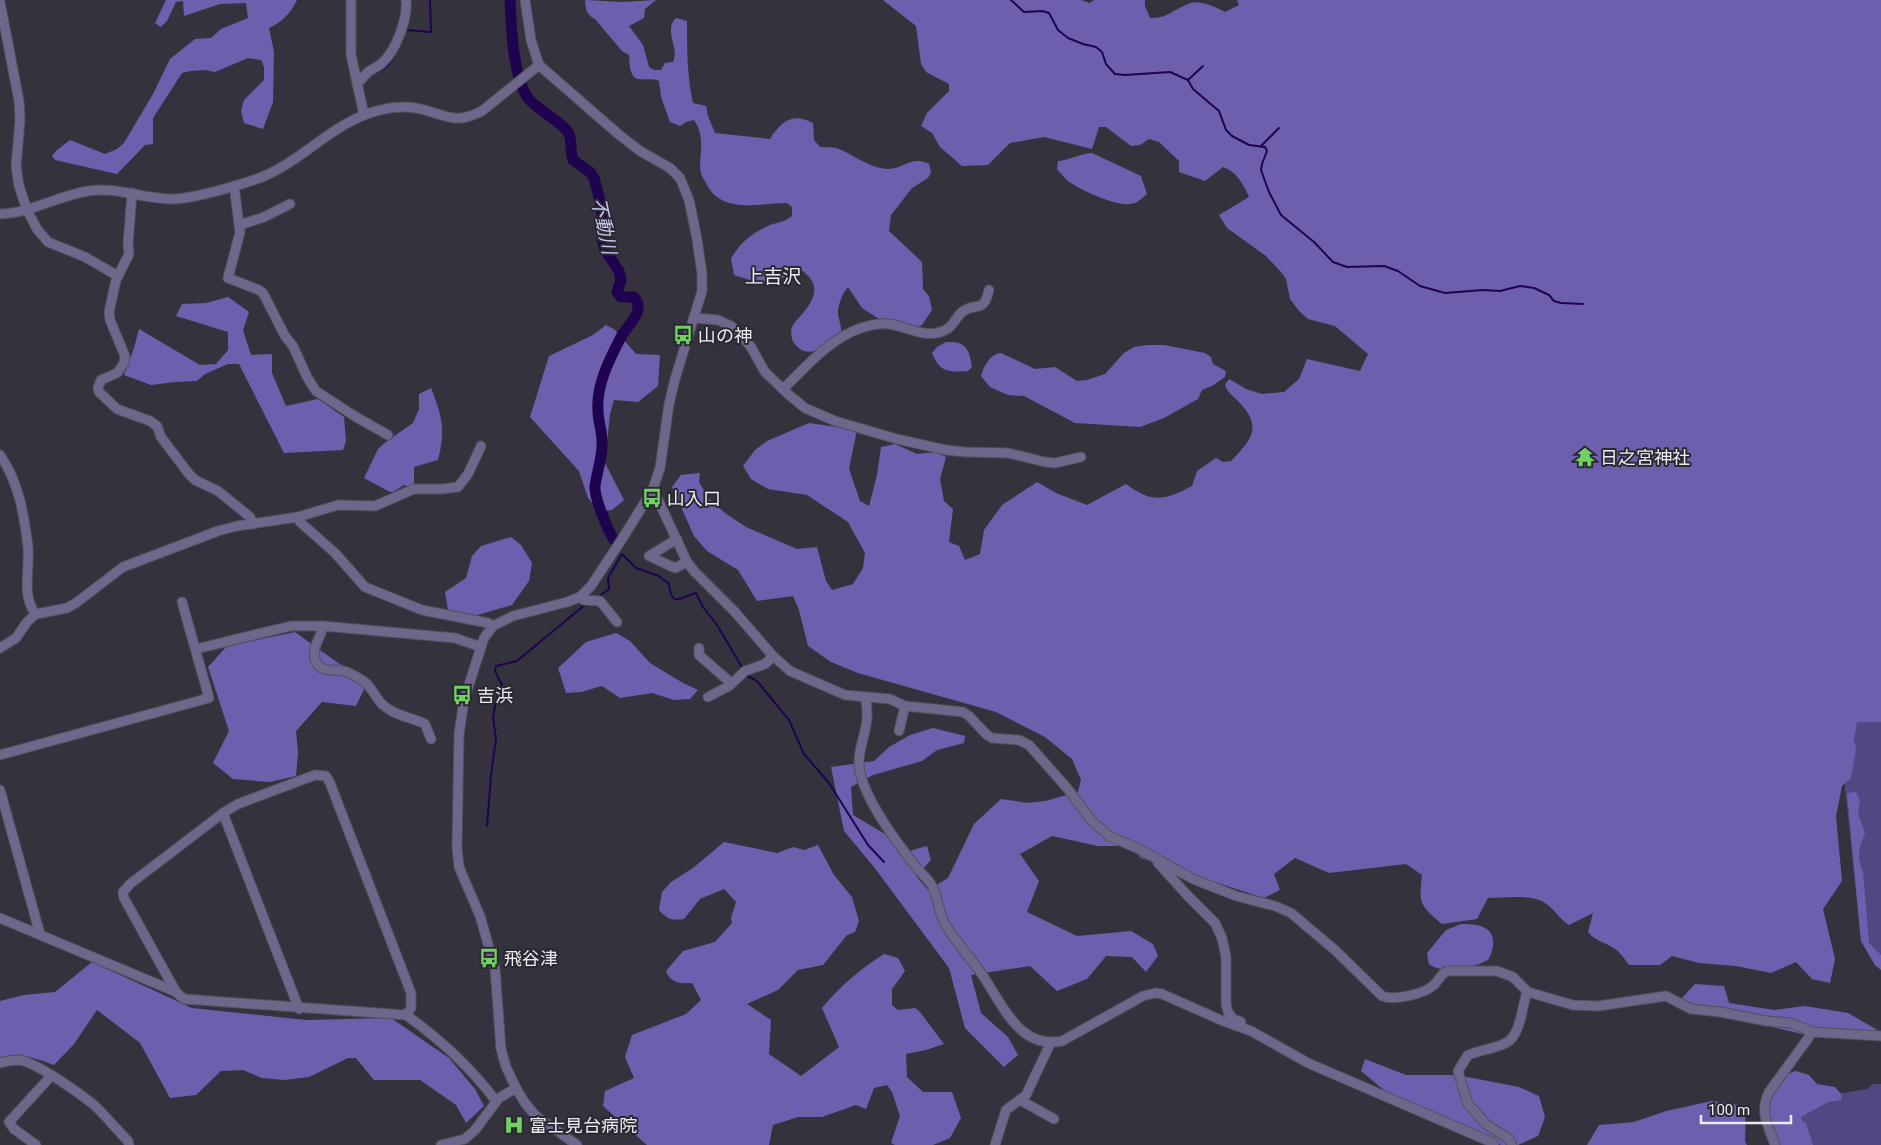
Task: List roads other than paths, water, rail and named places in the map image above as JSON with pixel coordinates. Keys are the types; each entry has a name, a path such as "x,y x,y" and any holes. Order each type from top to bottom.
{"street":[{"path":"351,0 351,55 364,115"},
{"path":"357,84 390,54 404,24 407,11 406,0"},
{"path":"525,0 535,68 632,145 670,168 680,178 689,200 702,274 702,290 695,318 674,380 660,468 654,489 591,586 580,597 568,602 513,616 493,626 484,638 464,700 459,734 457,848 459,867 480,916 495,968 501,1049 506,1067 524,1103 536,1116 577,1145"},
{"path":"0,2 19,101 20,120 16,166 19,186 27,210 37,229 48,242 85,257 118,276"},
{"path":"0,214 16,213 88,191 105,190 174,199 249,182 286,164 332,131 351,120 380,109 399,107 422,110 445,118 459,119 482,111 535,68"},
{"path":"234,186 240,225 239,240 228,278 263,293 316,391 388,435"},
{"path":"132,193 129,254 118,276 109,312 110,320 126,356 124,363 117,373 101,380 98,388 99,392 117,410 150,421 157,426 161,437 189,474 196,480 218,491 250,517 253,524"},
{"path":"240,225 264,217 290,204"},
{"path":"783,389 831,343 846,334 876,324 888,324 924,334 942,332 950,328 963,311 980,306 986,302 989,290"},
{"path":"695,318 718,320 732,326 742,336 765,372 783,389 805,408 835,421 897,439 956,451 1008,453 1054,463 1081,458"},
{"path":"0,648 16,638 27,622 36,614 67,608 123,566 218,531 237,526 298,517 338,505 375,506 414,489 442,490 458,487 468,474 481,446"},
{"path":"0,455 14,478 18,493 29,554 28,588 30,602 36,614"},
{"path":"654,489 687,562 735,612 773,656 790,671 836,692 865,698 890,699 905,706 963,712 992,738 1020,740 1028,745 1100,829 1109,836 1193,879 1236,896 1275,906 1292,913 1335,950 1382,996 1388,998 1424,991 1435,984 1442,973 1447,970 1497,971 1513,977 1528,992 1558,1002 1579,1006 1598,1006 1666,996 1691,1009 1791,1023 1812,1032 1881,1036"},
{"path":"298,517 300,522 350,568 358,581 365,587 422,610 488,623 493,626"},
{"path":"677,539 649,556 675,568 687,562"},
{"path":"580,597 584,600 600,600 618,622"},
{"path":"0,755 209,698 182,602"},
{"path":"196,649 291,626 323,626 455,638 481,647"},
{"path":"323,626 322,634 314,652 318,665 323,669 345,671 367,684 382,705 393,713 425,724 431,739"},
{"path":"699,648 699,655 731,683"},
{"path":"708,697 746,671 761,667 773,656"},
{"path":"865,698 868,714 866,730 858,756 859,770 874,806 916,866 930,882 944,922 988,983 1012,1021 1027,1034 1051,1042 1066,1039 1143,996 1155,993 1170,997 1223,1021 1251,1031 1308,1063 1491,1142 1494,1145"},
{"path":"899,731 905,706"},
{"path":"176,992 124,898 123,892 130,884 223,813 238,804 315,775 326,776 330,782 411,994 410,1008 406,1015"},
{"path":"0,790 40,934"},
{"path":"223,813 299,1009"},
{"path":"1154,858 1215,923 1222,938 1226,957 1226,1004 1228,1012 1232,1018 1252,1026 1251,1031"},
{"path":"0,918 176,992 184,999 299,1009 406,1015 423,1027 469,1069 496,1102"},
{"path":"1512,1145 1509,1139 1487,1125 1468,1104 1458,1071 1468,1055 1505,1044 1512,1038 1517,1029 1528,992"},
{"path":"1774,1145 1764,1111 1764,1102 1769,1092 1812,1032"},
{"path":"995,1145 1006,1110 1026,1095 1051,1042"},
{"path":"0,1063 9,1060 20,1060 32,1064 51,1076 92,1103 128,1141 128,1145"},
{"path":"36,1145 14,1129 8,1122 51,1076"},
{"path":"441,1145 465,1139 475,1130 499,1098 516,1088"},
{"path":"1020,1100 1054,1119"}],"waterway":[{"path":"406,30 431,32 430,0"},
{"name":"不動川","path":"510,0 516,65 523,89 532,103 566,130 570,137 573,160 590,172 594,178 603,222 602,239 605,250 619,271 621,280 617,292 621,297 634,297 638,308 608,364 599,392 598,415 602,445 595,491 602,514 614,540"},
{"path":"1011,0 1024,12 1042,11 1049,13 1058,30 1068,38 1096,47 1102,52 1106,64 1115,74 1170,72 1188,80 1193,89 1219,111 1226,130 1232,136 1249,145 1265,147 1267,151 1261,170 1269,192 1281,215 1314,242 1333,262 1347,267 1384,266 1398,271 1420,286 1445,293 1483,290 1500,291 1520,286 1534,288 1549,295 1554,301 1583,304"},
{"path":"375,72 382,70 388,65 395,52"},
{"path":"1188,80 1203,66"},
{"path":"1261,146 1279,128"},
{"path":"598,597 609,589 608,578 622,554 636,568 659,576 669,584 670,592 675,599 681,599 696,593 743,669"},
{"path":"487,826 496,739 493,717 502,685 495,671 496,666 517,661 587,603"},
{"path":"746,675 757,681 789,720 804,754 829,783 868,845 884,862"}],"place":[{"name":"山の神","path":"683,335"},
{"name":"日之宮神社","path":"1585,457"},
{"name":"山入口","path":"652,498"},
{"name":"吉浜","path":"462,695"},
{"name":"飛谷津","path":"489,958"},
{"name":"富士見台病院","path":"514,1125"}],"district":[{"name":"上吉沢","path":"773,276"}]}
